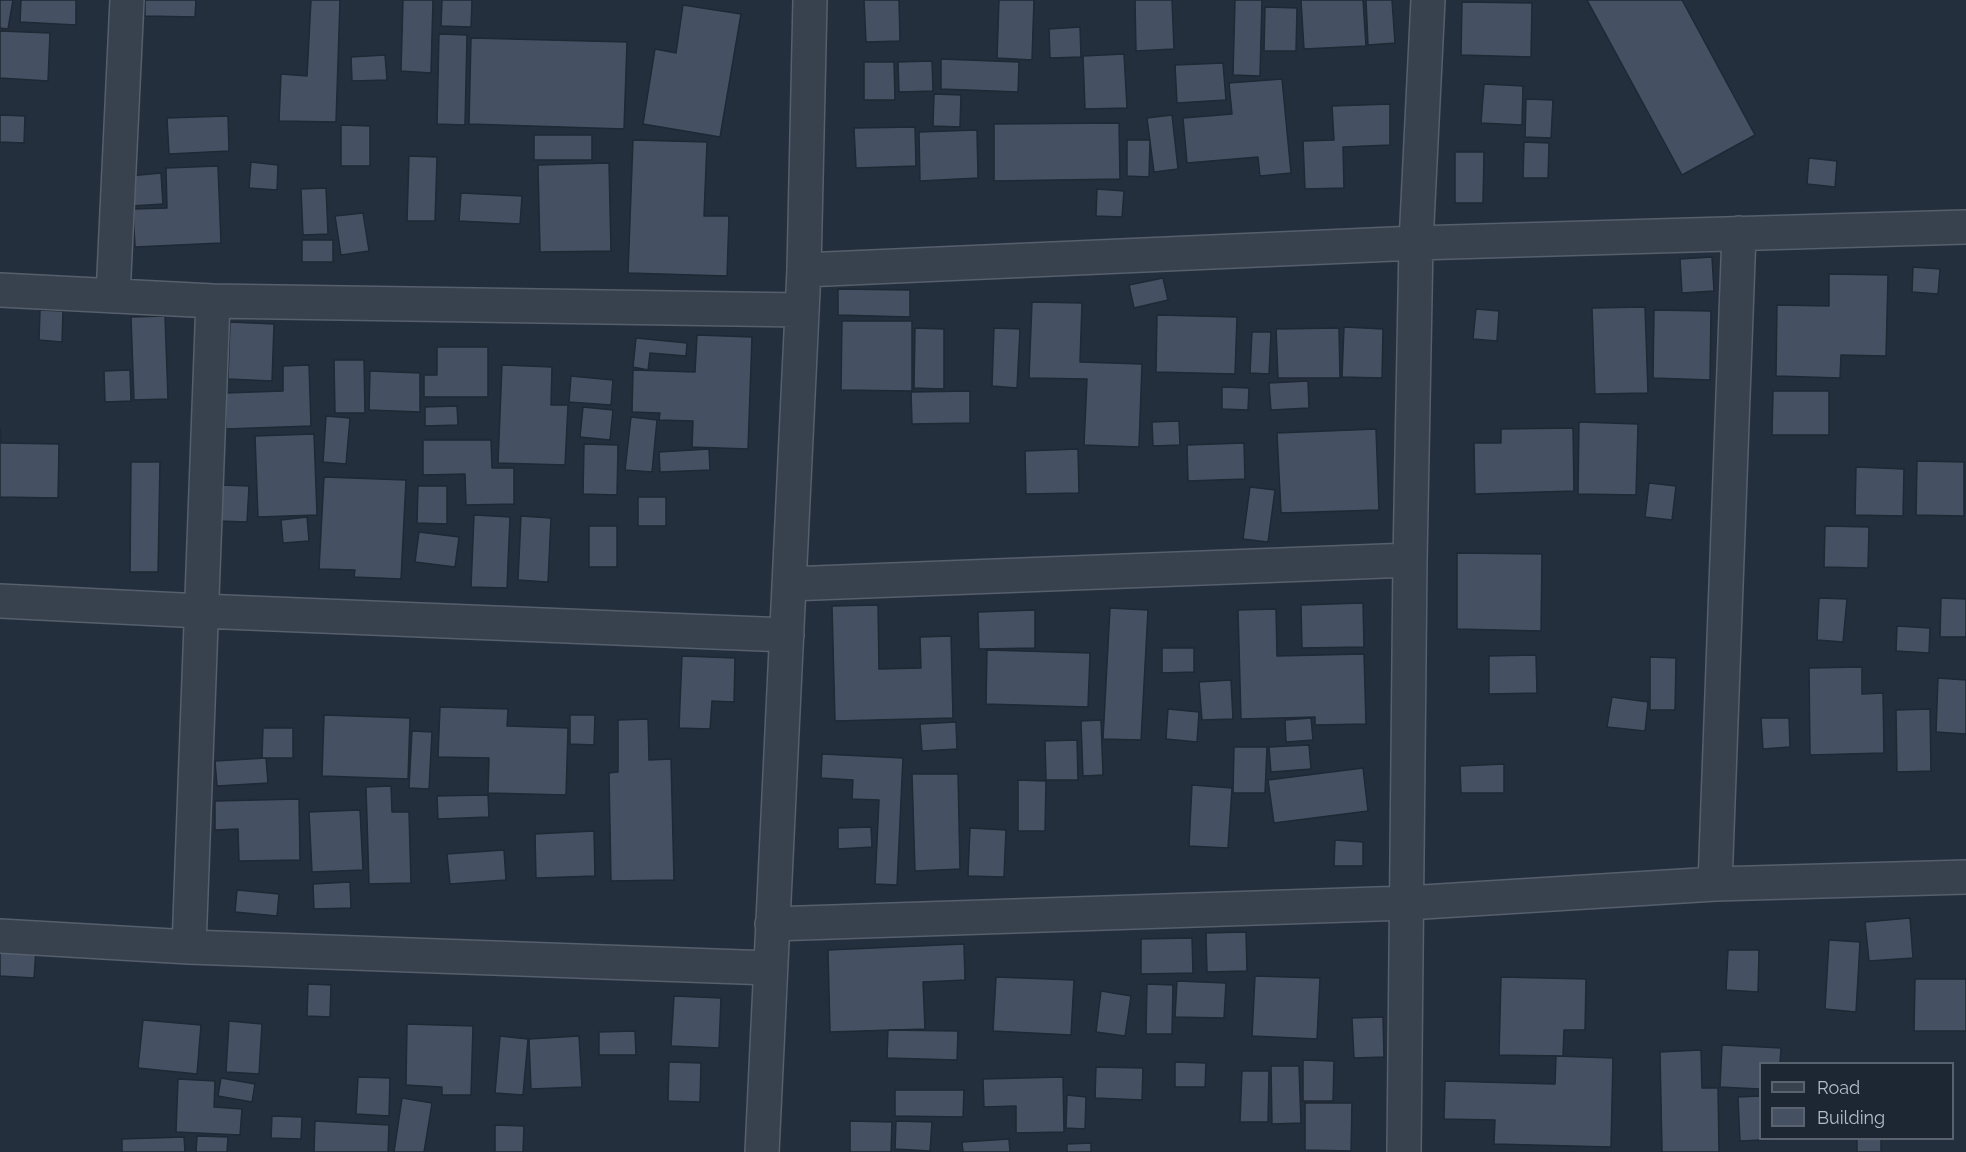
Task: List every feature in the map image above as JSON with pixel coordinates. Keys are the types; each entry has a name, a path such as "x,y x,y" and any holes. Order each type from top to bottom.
{"street":[{"path":"113,296 127,0"},
{"path":"762,1152 804,270 810,0"},
{"path":"1404,1152 1410,560 1416,243 1428,0"},
{"path":"804,270 1416,243 1966,226"},
{"path":"1715,884 1739,233"},
{"path":"0,290 213,301 801,310"},
{"path":"189,947 213,301"},
{"path":"789,584 1410,560"},
{"path":"0,601 787,635"},
{"path":"772,924 1407,903 1715,884 1966,877"},
{"path":"0,936 189,947 770,968"}],"building":[{"path":"0,0 13,0 8,29 0,28"},
{"path":"21,0 76,0 76,25 20,22"},
{"path":"145,0 196,0 195,17 145,16"},
{"path":"311,0 340,0 336,122 279,121 281,74 307,76"},
{"path":"403,0 433,0 431,73 401,71"},
{"path":"442,0 472,0 471,27 441,26"},
{"path":"864,0 899,0 900,41 866,42"},
{"path":"999,0 1034,0 1032,60 997,58"},
{"path":"1135,0 1172,0 1174,49 1136,51"},
{"path":"1235,0 1262,0 1260,76 1233,75"},
{"path":"1301,0 1363,0 1366,46 1304,49"},
{"path":"1366,0 1392,0 1395,43 1368,45"},
{"path":"1587,0 1682,0 1755,135 1682,175"},
{"path":"1462,2 1532,3 1531,57 1461,55"},
{"path":"683,5 741,14 720,137 643,124 655,49 676,53"},
{"path":"1265,7 1297,8 1296,51 1264,51"},
{"path":"1080,27 1081,57 1050,58 1049,29"},
{"path":"0,31 50,33 48,81 0,78"},
{"path":"439,34 467,35 465,125 437,124"},
{"path":"471,38 627,42 624,129 469,124"},
{"path":"1124,54 1127,108 1085,109 1083,56"},
{"path":"385,55 387,80 352,81 351,57"},
{"path":"941,59 1019,62 1018,92 941,89"},
{"path":"932,61 933,91 899,92 898,62"},
{"path":"864,62 894,62 895,100 864,100"},
{"path":"1223,63 1226,100 1177,103 1175,65"},
{"path":"1282,79 1291,173 1260,176 1258,157 1187,163 1183,118 1232,114 1229,83"},
{"path":"1484,84 1523,86 1522,125 1481,123"},
{"path":"934,94 961,95 960,127 933,126"},
{"path":"1526,99 1553,100 1551,138 1525,137"},
{"path":"1390,104 1390,145 1343,147 1344,188 1305,189 1303,141 1334,140 1332,106"},
{"path":"0,115 25,116 24,143 0,142"},
{"path":"1172,115 1178,169 1154,172 1147,118"},
{"path":"228,116 229,151 169,154 167,118"},
{"path":"1119,123 1120,179 994,181 994,124"},
{"path":"341,125 370,126 370,166 341,166"},
{"path":"915,127 916,166 856,168 854,128"},
{"path":"977,130 978,178 920,181 919,132"},
{"path":"534,135 592,135 592,160 534,160"},
{"path":"633,140 707,142 704,216 729,216 727,276 628,273"},
{"path":"1127,140 1150,140 1149,177 1127,176"},
{"path":"1524,142 1549,143 1548,178 1523,178"},
{"path":"1455,152 1484,152 1483,203 1455,203"},
{"path":"409,156 437,157 435,221 407,221"},
{"path":"1809,158 1837,161 1835,187 1807,184"},
{"path":"251,162 278,165 277,190 249,188"},
{"path":"609,163 611,251 540,252 538,165"},
{"path":"218,166 221,243 135,247 133,209 167,208 166,168"},
{"path":"161,173 163,204 131,206 129,176"},
{"path":"326,188 328,234 303,235 301,189"},
{"path":"1097,189 1124,191 1122,217 1096,216"},
{"path":"461,193 522,196 520,224 459,221"},
{"path":"363,213 369,251 341,255 335,216"},
{"path":"302,240 333,240 333,262 302,262"},
{"path":"1712,257 1714,291 1682,293 1680,259"},
{"path":"1913,267 1940,269 1938,294 1912,292"},
{"path":"1829,274 1888,275 1886,356 1841,355 1840,378 1776,376 1777,305 1829,306"},
{"path":"1163,278 1168,300 1134,308 1129,285"},
{"path":"838,289 910,290 910,317 838,315"},
{"path":"1032,302 1082,303 1080,362 1142,364 1139,447 1084,445 1087,379 1029,378"},
{"path":"1645,307 1648,393 1595,394 1592,308"},
{"path":"1476,309 1499,311 1497,341 1473,339"},
{"path":"40,310 63,311 62,342 39,340"},
{"path":"1654,310 1711,311 1710,380 1653,378"},
{"path":"1157,315 1237,317 1235,374 1156,372"},
{"path":"165,316 168,399 134,400 131,317"},
{"path":"842,321 912,321 912,391 841,390"},
{"path":"230,322 274,324 272,381 228,379"},
{"path":"1344,327 1383,329 1382,378 1342,377"},
{"path":"915,328 944,329 944,389 914,388"},
{"path":"994,328 1020,329 1017,388 992,386"},
{"path":"1339,328 1340,378 1278,378 1276,329"},
{"path":"1252,332 1271,332 1269,374 1250,373"},
{"path":"697,335 752,337 748,449 692,447 693,421 659,420 660,413 632,412 633,370 695,372"},
{"path":"636,338 687,343 686,356 650,353 648,370 633,367"},
{"path":"437,347 488,347 488,397 424,397 424,375 437,375"},
{"path":"334,360 364,360 365,413 335,413"},
{"path":"309,365 311,426 226,429 225,393 283,391 283,366"},
{"path":"502,365 552,367 551,405 568,405 565,465 498,463"},
{"path":"130,370 131,401 105,402 104,371"},
{"path":"370,371 420,373 420,412 369,410"},
{"path":"571,376 613,380 611,405 569,402"},
{"path":"1308,381 1309,408 1271,410 1269,383"},
{"path":"1222,387 1249,388 1248,410 1222,409"},
{"path":"970,391 970,423 912,424 911,392"},
{"path":"1773,391 1829,391 1829,435 1772,435"},
{"path":"457,406 458,425 425,426 425,407"},
{"path":"583,407 613,410 610,440 580,437"},
{"path":"326,416 350,418 346,464 323,462"},
{"path":"631,417 657,420 652,472 625,470"},
{"path":"1179,421 1180,445 1153,446 1152,422"},
{"path":"1579,422 1638,424 1636,495 1578,494"},
{"path":"0,428 1,443 59,444 58,498 0,497"},
{"path":"1573,428 1574,491 1475,494 1474,443 1501,443 1501,429"},
{"path":"1376,429 1379,510 1281,513 1277,433"},
{"path":"314,434 317,515 258,517 255,436"},
{"path":"423,440 491,440 492,468 514,468 514,504 466,505 465,474 423,475"},
{"path":"1244,443 1245,479 1188,481 1187,445"},
{"path":"584,444 618,445 617,495 583,494"},
{"path":"709,449 710,470 660,472 659,452"},
{"path":"1078,449 1079,493 1026,494 1025,451"},
{"path":"1917,461 1964,462 1964,516 1916,515"},
{"path":"131,462 160,462 158,572 130,572"},
{"path":"1856,467 1904,469 1903,516 1855,515"},
{"path":"324,477 406,480 401,579 354,577 355,570 319,569"},
{"path":"1649,483 1676,486 1672,520 1645,517"},
{"path":"221,485 249,486 247,522 219,521"},
{"path":"418,486 447,486 447,524 417,523"},
{"path":"1250,487 1275,490 1268,542 1243,539"},
{"path":"638,497 666,497 666,526 638,526"},
{"path":"474,515 510,517 507,588 471,587"},
{"path":"521,516 551,518 548,582 518,580"},
{"path":"307,517 309,541 283,543 281,520"},
{"path":"589,526 617,526 617,567 589,567"},
{"path":"1825,526 1869,527 1868,568 1824,567"},
{"path":"419,532 459,537 455,567 415,562"},
{"path":"1457,553 1542,554 1541,631 1457,629"},
{"path":"1819,598 1847,599 1843,642 1817,640"},
{"path":"1941,598 1966,599 1966,637 1940,637"},
{"path":"1363,603 1364,647 1302,648 1301,605"},
{"path":"878,605 879,669 921,668 920,637 951,636 953,718 835,721 832,606"},
{"path":"1110,608 1148,610 1141,740 1103,739"},
{"path":"1276,609 1277,656 1364,654 1366,724 1315,725 1315,717 1241,719 1238,610"},
{"path":"1035,610 1035,648 979,649 978,612"},
{"path":"1897,626 1930,628 1929,653 1896,651"},
{"path":"1162,648 1194,648 1194,672 1162,673"},
{"path":"987,650 1090,653 1088,707 986,704"},
{"path":"1536,655 1537,693 1489,694 1489,656"},
{"path":"682,656 735,658 734,702 712,701 710,729 679,728"},
{"path":"1650,657 1676,658 1675,710 1650,710"},
{"path":"1862,667 1862,694 1883,693 1884,753 1810,755 1809,668"},
{"path":"1938,678 1966,680 1966,734 1936,732"},
{"path":"1231,680 1233,719 1202,720 1199,682"},
{"path":"1612,697 1648,702 1645,731 1607,727"},
{"path":"440,707 508,709 507,726 568,728 566,795 488,793 489,758 438,757"},
{"path":"1168,709 1199,712 1197,742 1166,739"},
{"path":"1930,709 1931,771 1897,772 1896,710"},
{"path":"324,715 410,718 408,779 322,776"},
{"path":"570,715 595,715 594,745 570,744"},
{"path":"1311,718 1313,740 1286,742 1285,720"},
{"path":"1761,718 1789,718 1790,747 1763,749"},
{"path":"648,719 649,760 671,759 674,880 611,881 609,773 618,772 618,720"},
{"path":"1101,720 1103,775 1083,776 1081,721"},
{"path":"956,722 957,749 922,751 920,724"},
{"path":"263,728 293,728 293,758 262,758"},
{"path":"412,731 432,732 429,789 409,788"},
{"path":"1077,740 1078,780 1046,780 1045,741"},
{"path":"1309,745 1311,769 1271,772 1269,747"},
{"path":"1234,747 1267,747 1265,793 1233,793"},
{"path":"822,754 903,758 897,885 875,884 879,800 852,799 853,780 821,778"},
{"path":"266,758 268,783 217,786 215,761"},
{"path":"1504,764 1504,793 1461,793 1460,766"},
{"path":"1363,768 1368,811 1274,823 1268,780"},
{"path":"912,774 958,774 960,869 915,871"},
{"path":"1018,780 1046,781 1045,831 1018,831"},
{"path":"1192,785 1232,788 1228,848 1189,846"},
{"path":"391,786 392,812 409,812 411,883 369,884 366,787"},
{"path":"488,795 489,817 438,819 437,796"},
{"path":"299,799 300,860 239,861 238,829 215,830 215,801"},
{"path":"360,810 363,870 312,872 309,812"},
{"path":"871,827 872,847 838,849 838,828"},
{"path":"970,828 1006,830 1004,877 968,876"},
{"path":"594,831 595,876 536,878 535,834"},
{"path":"1335,840 1363,842 1363,866 1334,866"},
{"path":"504,850 506,880 450,884 447,854"},
{"path":"350,882 351,908 314,909 313,884"},
{"path":"237,890 279,894 277,916 235,912"},
{"path":"1910,918 1913,958 1869,961 1865,922"},
{"path":"1246,932 1247,971 1207,972 1206,933"},
{"path":"0,934 37,936 34,978 0,976"},
{"path":"1192,938 1193,973 1141,974 1141,939"},
{"path":"1829,940 1860,942 1856,1012 1825,1009"},
{"path":"964,944 965,980 923,982 925,1029 830,1032 828,950"},
{"path":"1728,950 1759,950 1758,992 1726,990"},
{"path":"1255,976 1320,978 1317,1039 1252,1036"},
{"path":"996,977 1074,980 1071,1035 993,1031"},
{"path":"1501,977 1586,979 1585,1030 1564,1030 1563,1056 1499,1055"},
{"path":"1915,979 1966,979 1966,1031 1914,1031"},
{"path":"1177,981 1226,983 1224,1018 1175,1017"},
{"path":"308,984 331,985 330,1017 307,1016"},
{"path":"1147,984 1173,985 1172,1034 1146,1034"},
{"path":"1101,991 1131,996 1125,1036 1096,1032"},
{"path":"674,996 721,998 719,1048 671,1046"},
{"path":"1383,1017 1384,1057 1354,1058 1352,1018"},
{"path":"143,1020 201,1025 197,1074 138,1068"},
{"path":"229,1021 262,1024 259,1074 226,1072"},
{"path":"407,1024 473,1026 471,1095 442,1095 442,1087 406,1085"},
{"path":"888,1030 958,1031 957,1060 887,1058"},
{"path":"635,1031 636,1055 599,1055 599,1032"},
{"path":"500,1036 528,1039 523,1095 495,1093"},
{"path":"579,1036 582,1087 531,1089 529,1039"},
{"path":"1722,1045 1781,1048 1780,1062 1759,1062 1759,1089 1720,1087"},
{"path":"1701,1050 1702,1088 1718,1088 1719,1152 1662,1152 1660,1052"},
{"path":"1556,1056 1613,1058 1611,1147 1494,1144 1495,1120 1444,1119 1445,1081 1555,1084"},
{"path":"1303,1060 1334,1061 1333,1101 1303,1101"},
{"path":"669,1062 701,1063 700,1102 668,1101"},
{"path":"1175,1062 1206,1063 1205,1087 1175,1087"},
{"path":"1271,1066 1299,1066 1301,1123 1272,1124"},
{"path":"1096,1067 1143,1068 1142,1100 1095,1098"},
{"path":"1242,1071 1269,1071 1268,1122 1240,1122"},
{"path":"358,1077 390,1078 389,1116 356,1114"},
{"path":"1063,1077 1064,1132 1016,1133 1016,1106 984,1107 983,1079"},
{"path":"221,1078 255,1084 252,1102 218,1096"},
{"path":"178,1079 215,1081 214,1107 242,1109 240,1135 176,1132"},
{"path":"895,1090 964,1090 963,1117 895,1116"},
{"path":"1067,1095 1086,1097 1085,1129 1066,1128"},
{"path":"1759,1096 1759,1140 1762,1140 1740,1141 1738,1097"},
{"path":"402,1098 432,1103 424,1152 394,1152"},
{"path":"1305,1103 1352,1103 1351,1151 1305,1150"},
{"path":"272,1116 302,1117 301,1139 271,1138"},
{"path":"315,1121 389,1125 388,1152 314,1152"},
{"path":"850,1121 892,1122 891,1152 850,1152"},
{"path":"896,1121 932,1122 930,1151 895,1149"},
{"path":"495,1125 524,1126 523,1152 495,1152"},
{"path":"197,1136 228,1137 227,1152 196,1152"},
{"path":"184,1137 185,1152 122,1152 122,1139"},
{"path":"1009,1139 1010,1152 963,1152 962,1142"},
{"path":"1857,1140 1881,1140 1881,1152 1857,1152"},
{"path":"1091,1143 1091,1152 1067,1152 1067,1144"}]}
